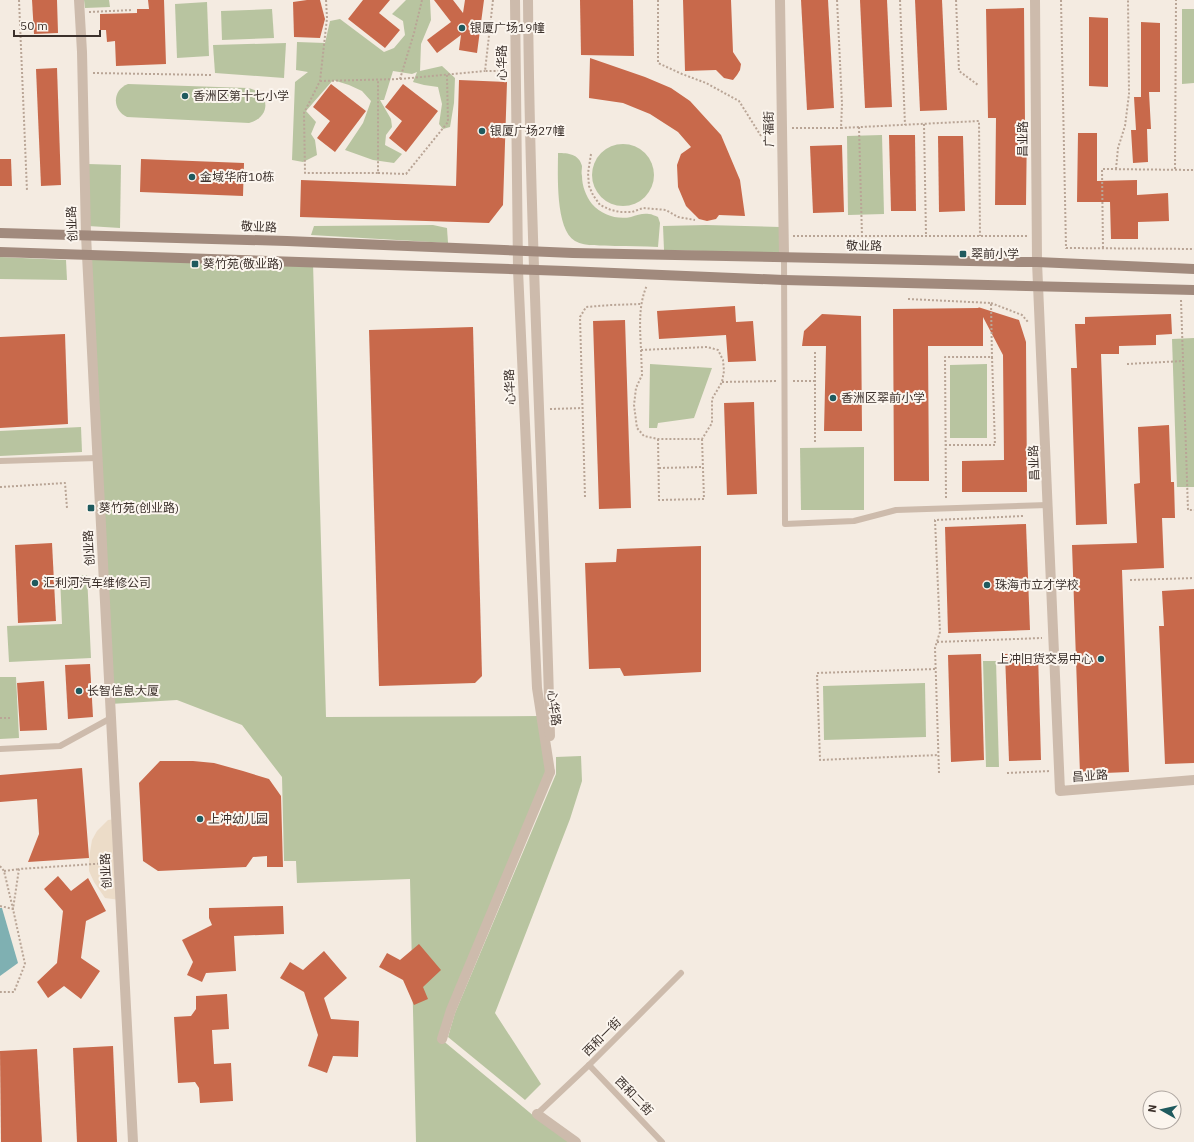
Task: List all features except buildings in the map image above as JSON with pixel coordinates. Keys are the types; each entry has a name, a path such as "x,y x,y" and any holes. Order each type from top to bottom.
{"main road":[{"name":"敬业路","path":"0,233 287,241 573,253 1037,262 1194,269"},
{"path":"0,252 651,274 784,280 1194,290"}],"street":[{"name":"创业路","path":"79,0 86,235 133,1142"},
{"name":"心华路","path":"515,0 518,270 537,688 550,772"},
{"name":"心华路","path":"442,1038 451,1010 550,772 549,689 533,271 528,0"},
{"name":"广福街","path":"780,0 784,257"},
{"name":"昌业路","path":"1035,0 1037,262 1060,791 1194,780"},
{"path":"515,70 529,70"},
{"path":"537,1114 576,1142"}],"lane":[{"path":"784,257 785,524 854,521 896,510 1048,505"},
{"path":"0,461 97,458"},
{"path":"0,749 60,746 111,718"},
{"name":"西和一街","path":"537,1114 589,1065 681,973"},
{"name":"西和二街","path":"589,1065 662,1142"}],"path":[{"path":"19,0 27,191"},
{"path":"326,0 327,18 320,81 304,113 304,173 406,174 448,122 447,75"},
{"path":"400,79 422,0"},
{"path":"485,71 493,0"},
{"path":"658,0 658,63 706,83 739,101 761,136"},
{"path":"837,0 842,104 841,128"},
{"path":"900,0 905,125"},
{"path":"956,0 959,71 978,85"},
{"path":"1061,0 1066,248 1194,249"},
{"path":"1116,169 1118,148 1125,126 1129,94 1128,0"},
{"path":"1175,169 1176,0"},
{"path":"80,12 133,10"},
{"path":"320,81 400,79 485,71 515,70"},
{"path":"92,72 211,75"},
{"path":"378,80 378,173"},
{"path":"782,128 841,128 979,121 980,236"},
{"path":"924,124 926,236"},
{"path":"859,127 862,236"},
{"path":"591,154 588,173 588,186 600,205 620,212 632,212 643,208 666,210 678,217 695,220"},
{"path":"1103,248 1102,169 1194,170"},
{"path":"784,236 1037,236"},
{"path":"651,274 645,289 639,315 642,375 636,388 634,404 637,428 644,436 658,439 702,439"},
{"path":"1181,290 1188,510 1194,510"},
{"path":"908,299 991,303 1022,315 1041,336"},
{"path":"945,445 995,445 991,303"},
{"path":"585,497 580,316 586,307 641,304"},
{"path":"641,350 707,348 718,350 723,360 724,371 722,382 712,399 712,423 702,439 704,499 659,500 658,439"},
{"path":"815,350 815,442"},
{"path":"946,508 945,357 992,357"},
{"path":"1127,364 1183,361"},
{"path":"722,382 815,381"},
{"path":"538,409 583,408"},
{"path":"659,468 702,467"},
{"path":"0,486 65,483 67,508"},
{"path":"939,773 935,648 940,632 935,520 1027,516"},
{"path":"1130,580 1194,578"},
{"path":"937,642 1042,638"},
{"path":"935,669 817,673 820,760 938,756"},
{"path":"0,718 10,718"},
{"path":"1007,773 1059,771"},
{"path":"4,871 118,863"},
{"path":"0,866 4,871 14,909 25,964 14,992 0,992"},
{"path":"14,909 19,869"},
{"path":"0,906 14,909"}],"green space":[{"path":"84,0 109,0 110,7 85,8"},
{"path":"406,0 430,0 431,20 421,44 420,71 442,66 455,78 454,103 450,127 443,129 439,124 442,104 438,87 413,82 417,72 412,74 393,71 384,100 380,100 391,119 392,127 386,135 385,145 402,154 394,163 373,160 345,150 363,123 371,101 362,91 333,80 306,111 316,122 311,134 315,140 317,155 303,162 292,160 295,82 308,72 296,70 297,42 325,43 330,21 340,19 384,52 394,48 405,35 403,21 392,14"},
{"path":"207,2 209,56 177,58 175,4"},
{"path":"272,9 274,38 222,40 221,11"},
{"path":"1182,9 1194,9 1194,83 1182,84"},
{"path":"286,43 284,78 215,73 213,45"},
{"path":"128,84 248,88 261,95 265,106 261,116 249,123 127,117 119,110 116,100 119,91"},
{"path":"882,135 884,214 848,215 847,136"},
{"path":"617,144 629,144 645,153 652,163 654,175 652,187 645,197 629,206 617,206 606,201 597,192 592,181 592,169 597,158 606,149"},
{"path":"558,153 573,155 581,162 583,183 586,194 592,204 600,211 610,216 620,218 644,214 651,214 658,217 660,223 658,247 594,245 575,241 569,235 564,225 561,213 558,187"},
{"path":"88,164 121,165 120,228 88,226"},
{"path":"433,225 447,228 448,243 311,235 314,226"},
{"path":"706,225 780,227 779,253 664,250 663,226"},
{"path":"87,255 313,263 326,717 541,716 550,772 441,1039 535,1117 570,1142 416,1142 410,879 297,883 296,861 284,861 282,777 242,725 177,700 110,704"},
{"path":"0,257 66,260 67,280 0,279"},
{"path":"1194,338 1194,487 1177,487 1172,339"},
{"path":"650,364 712,368 694,418 658,423 657,428 649,428"},
{"path":"987,364 987,438 950,438 950,365"},
{"path":"81,427 82,452 0,456 0,431"},
{"path":"864,447 864,510 801,510 800,448"},
{"path":"87,575 91,658 9,662 7,626 62,624 60,576"},
{"path":"983,661 996,661 999,767 986,767"},
{"path":"0,677 16,677 19,738 0,739"},
{"path":"925,683 926,737 824,740 823,686"},
{"path":"581,756 582,781 570,819 495,1013 541,1084 525,1100 448,1037 455,1013 556,774 556,757"}],"shaded area":[{"path":"116,819 120,900 105,898 94,882 89,871 89,858 92,840 97,831 108,820"}],"water":[{"path":"0,908 2,908 18,963 0,976"}],"place":[{"name":"银厦广场19幢","path":"462,28"},
{"name":"香洲区第十七小学","path":"185,96"},
{"name":"银厦广场27幢","path":"482,131"},
{"name":"金域华府10栋","path":"192,177"},
{"name":"翠前小学","path":"963,254"},
{"name":"葵竹苑(敬业路)","path":"195,264"},
{"name":"香洲区翠前小学","path":"833,398"},
{"name":"葵竹苑(创业路)","path":"91,508"},
{"name":"汇利河汽车维修公司","path":"35,583"},
{"name":"珠海市立才学校","path":"987,585"},
{"name":"上冲旧货交易中心","path":"1101,659"},
{"name":"长智信息大厦","path":"79,691"},
{"name":"上冲幼儿园","path":"200,819"}]}
